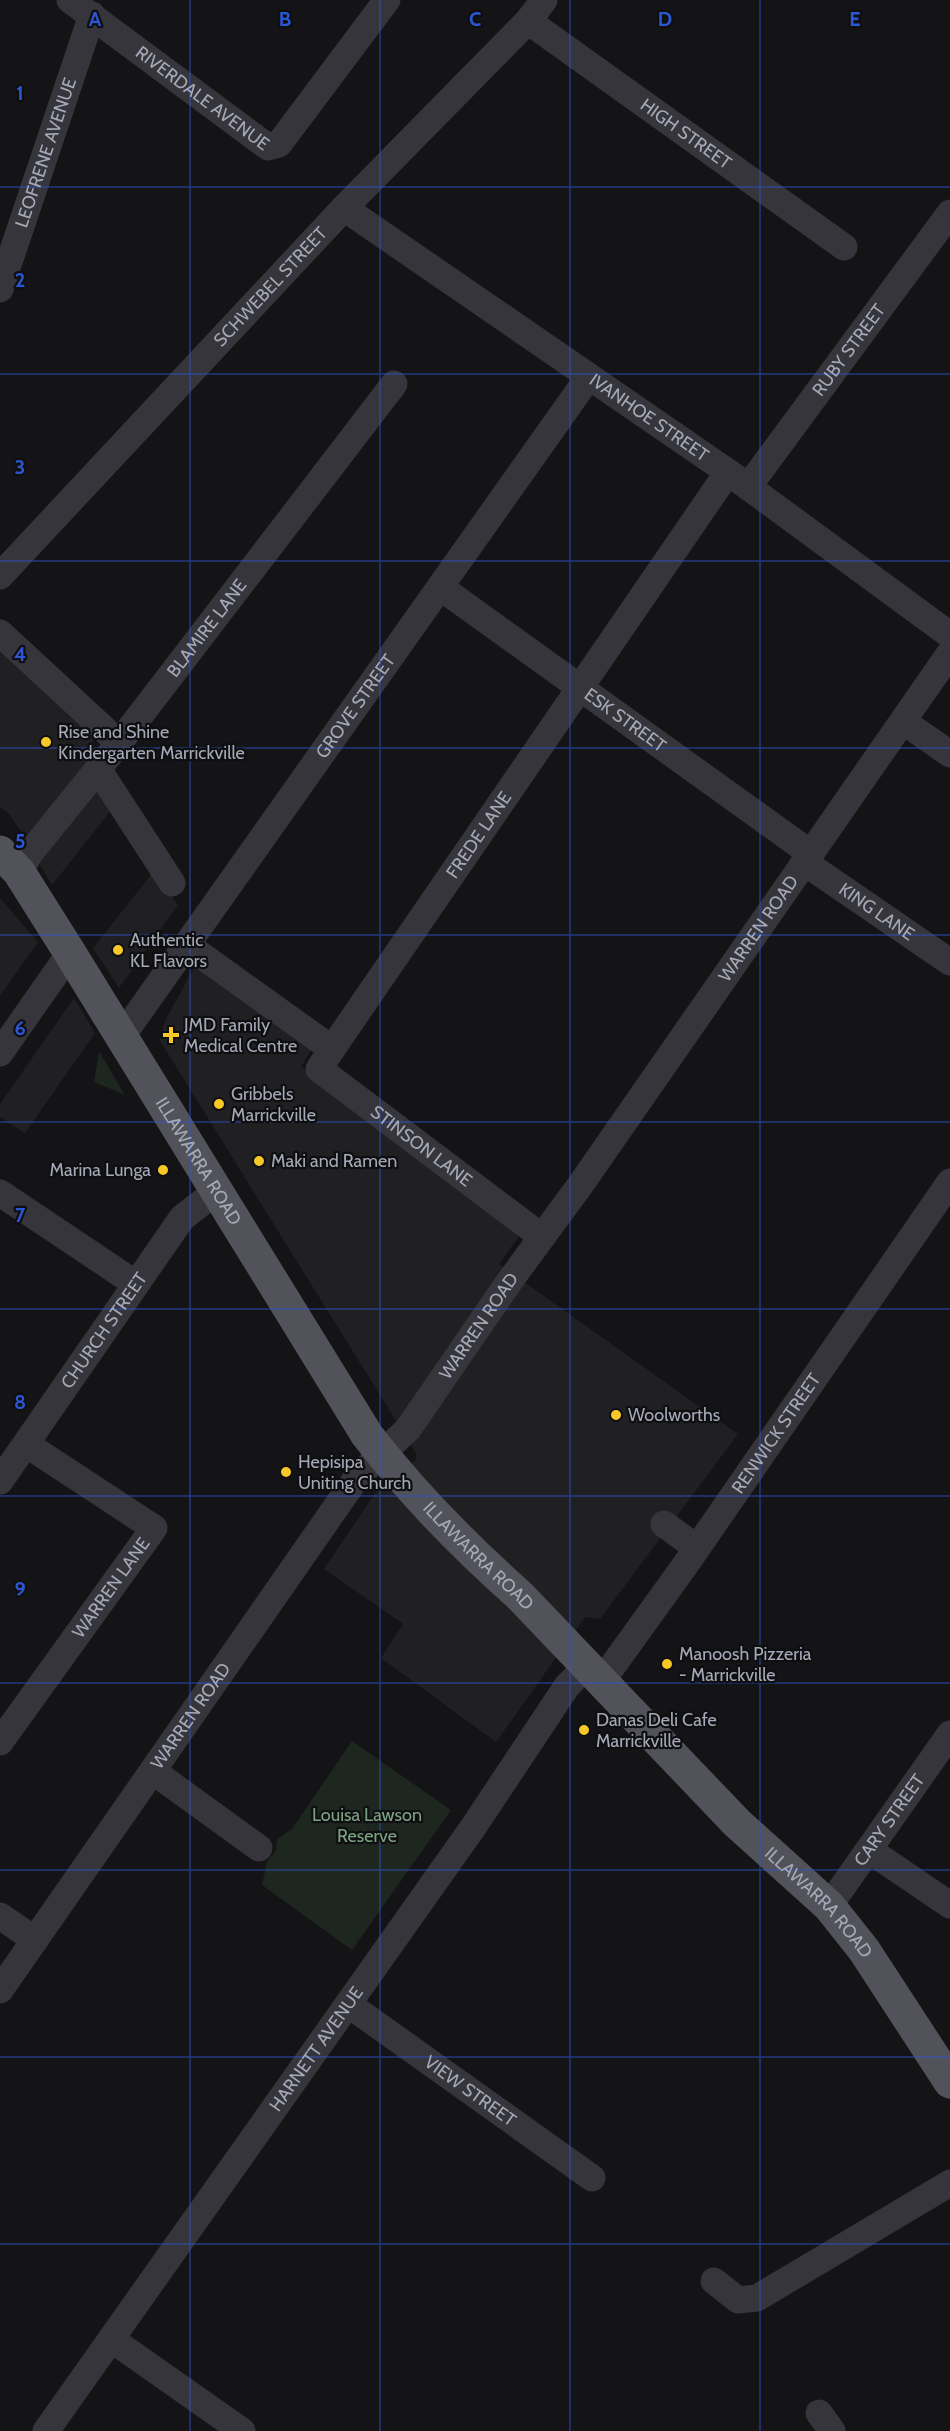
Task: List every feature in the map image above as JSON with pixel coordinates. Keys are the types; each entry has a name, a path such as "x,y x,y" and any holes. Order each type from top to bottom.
{"main road":[{"name":"ILLAWARRA ROAD","path":"9,862 70,953 218,1190 285,1304 363,1429 382,1454 428,1505 493,1572 519,1595 737,1823 829,1906 864,1950 950,2082"}],"street":[{"name":"RIVERDALE AVENUE","path":"70,0 268,147 279,144 387,0"},
{"name":"SCHWEBEL STREET","path":"0,576 344,208 536,10"},
{"name":"HIGH STREET","path":"536,10 844,247"},
{"name":"LEOFRENE AVENUE","path":"0,289 92,15"},
{"name":"IVANHOE STREET","path":"344,208 738,480 950,635"},
{"name":"RUBY STREET","path":"738,480 950,213"},
{"name":"GROVE STREET","path":"122,1036 588,378"},
{"name":"BLAMIRE LANE","path":"9,862 30,854 119,743 394,384"},
{"name":"FREDE LANE","path":"332,1049 581,689 738,480"},
{"name":"ESK STREET","path":"440,587 807,857"},
{"path":"0,633 119,743"},
{"name":"WARREN ROAD","path":"0,1990 357,1478 408,1429 588,1175 950,653"},
{"path":"904,722 950,754"},
{"path":"98,769 172,883"},
{"name":"KING LANE","path":"807,857 950,962"},
{"path":"187,945 332,1049"},
{"path":"1,1049 70,953"},
{"name":"STINSON LANE","path":"332,1049 319,1069 542,1237"},
{"name":"RENWICK STREET","path":"593,1674 697,1548 950,1182"},
{"name":"CHURCH STREET","path":"0,1481 182,1218 218,1190"},
{"path":"0,1193 136,1284"},
{"name":"WARREN LANE","path":"0,1742 154,1528 26,1444"},
{"path":"664,1524 697,1548"},
{"name":"HARNETT AVENUE","path":"46,2431 474,1826 567,1686 593,1674"},
{"name":"CARY STREET","path":"829,1906 950,1734"},
{"path":"154,1772 259,1848"},
{"path":"869,1850 950,1905"},
{"path":"0,1916 35,1940"},
{"name":"VIEW STREET","path":"348,2004 592,2178"},
{"path":"714,2281 738,2300 757,2298 950,2183"},
{"path":"111,2339 242,2431"}],"shaded area":[{"name":"Rise and Shine Kindergarten Marrickville","path":"0,646 91,727 94,756 33,834 23,834 10,815 0,807"},
{"path":"96,781 113,808 52,885 37,860"},
{"path":"154,871 178,905 119,988 93,948"},
{"path":"0,898 38,942 0,996"},
{"path":"196,964 314,1045 301,1067 524,1229 499,1264 738,1434 600,1619 585,1617 496,1742 381,1658 403,1624 324,1569 378,1489 416,1460 416,1453 160,1041 165,1021"},
{"path":"74,998 95,1033 25,1133 0,1117 0,1104"}],"green space":[{"path":"99,1051 125,1095 94,1082"},
{"name":"Louisa Lawson Reserve","path":"352,1741 451,1810 352,1950 262,1885 267,1862 276,1850 277,1839 292,1829"}],"place":[{"name":"Rise and Shine Kindergarten Marrickville","path":"46,742"},
{"name":"Authentic KL Flavors","path":"118,950"},
{"name":"JMD Family Medical Centre","path":"171,1035"},
{"name":"Gribbels Marrickville","path":"219,1104"},
{"name":"Maki and Ramen","path":"259,1161"},
{"name":"Marina Lunga","path":"163,1170"},
{"name":"Woolworths","path":"616,1415"},
{"name":"Hepisipa Uniting Church","path":"286,1472"},
{"name":"Manoosh Pizzeria - Marrickville","path":"667,1664"},
{"name":"Danas Deli Cafe Marrickville","path":"584,1730"}]}
